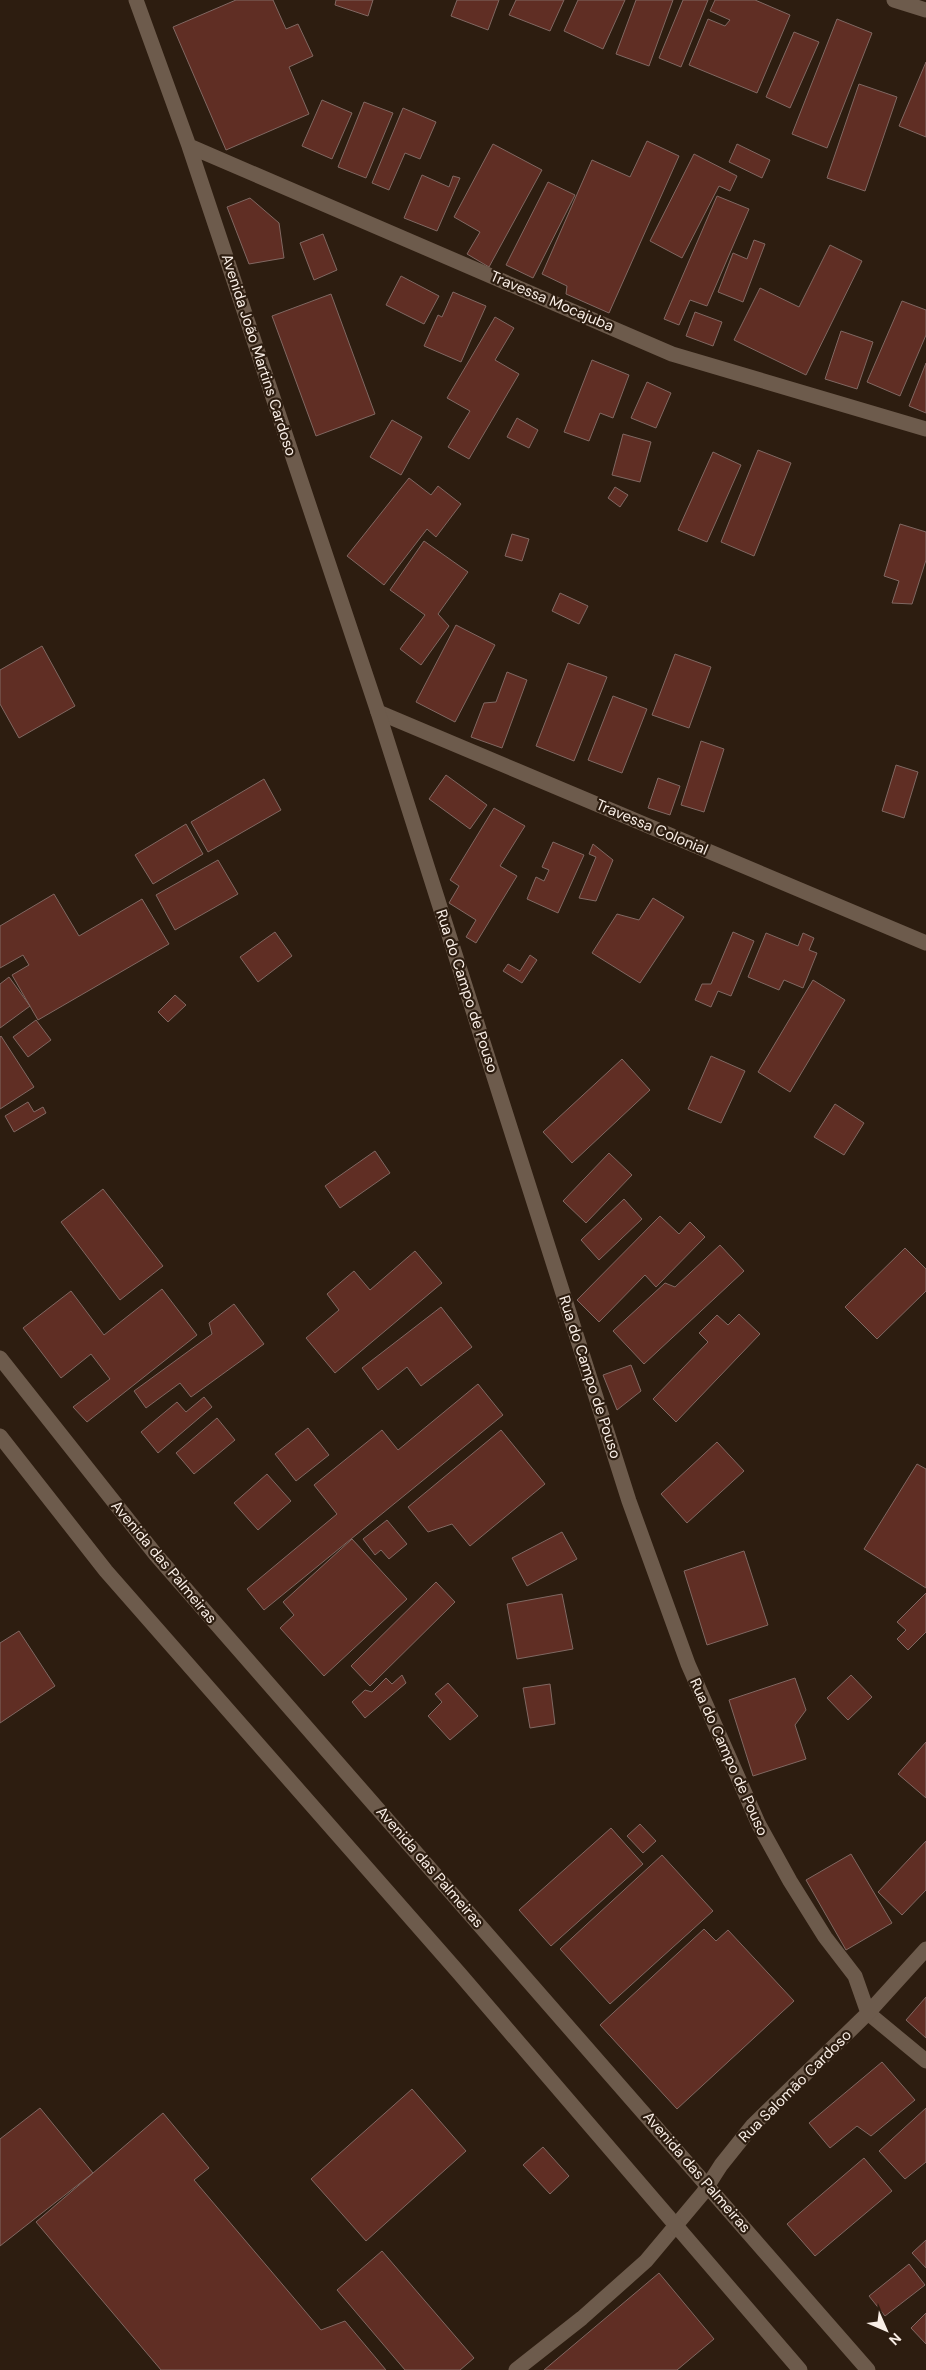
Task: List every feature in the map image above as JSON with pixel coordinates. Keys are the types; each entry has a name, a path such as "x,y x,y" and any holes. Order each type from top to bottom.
{"street":[{"name":"Avenida João Martins Cardoso","path":"136,0 189,146 378,712"},
{"path":"894,0 926,10"},
{"name":"Travessa Mocajuba","path":"189,146 672,354 926,428"},
{"name":"Travessa Colonial","path":"378,712 926,943"},
{"name":"Rua do Campo de Pouso","path":"378,712 629,1501 688,1664 759,1825 790,1881 825,1937 855,1976 868,2013"},
{"name":"Avenida das Palmeiras","path":"0,1358 156,1555 709,2185 868,2370"},
{"path":"0,1436 106,1571 453,1966 800,2370"},
{"name":"Rua Salomão Cardoso","path":"516,2370 582,2318 646,2260 676,2227 753,2125 868,2013 926,1949"},
{"path":"868,2013 926,2061"}],"building":[{"path":"236,0 273,0 286,29 298,24 313,56 289,67 309,114 226,150 173,27"},
{"path":"336,0 373,0 368,16 335,5"},
{"path":"457,0 499,0 488,30 451,16"},
{"path":"516,0 564,0 550,31 509,15"},
{"path":"578,0 625,0 603,49 564,31"},
{"path":"636,0 673,0 649,66 616,54"},
{"path":"683,0 708,0 681,67 659,58"},
{"path":"715,0 755,0 790,15 757,93 689,65 708,19 725,26 730,20 710,11"},
{"path":"837,19 872,33 827,148 792,134"},
{"path":"794,32 819,42 790,108 766,97"},
{"path":"926,62 926,137 899,126"},
{"path":"859,84 897,97 865,191 827,178"},
{"path":"322,100 352,113 332,159 302,146"},
{"path":"364,102 393,113 366,178 338,167"},
{"path":"403,108 436,122 420,159 405,153 389,190 372,183"},
{"path":"647,141 679,156 609,313 566,294 567,286 542,274 592,160 630,177"},
{"path":"493,144 542,170 489,267 467,254 480,232 454,217"},
{"path":"737,144 770,160 762,178 729,162"},
{"path":"694,154 737,176 730,191 719,186 682,258 650,241"},
{"path":"422,175 449,187 453,176 460,178 437,231 404,218"},
{"path":"548,182 575,195 533,278 506,265"},
{"path":"717,196 749,209 707,306 690,300 679,325 664,319"},
{"path":"250,198 279,223 284,258 249,264 227,207"},
{"path":"323,234 337,270 314,280 300,243"},
{"path":"754,240 765,244 743,302 718,292 733,253 747,259"},
{"path":"830,245 862,261 806,375 734,340 760,288 799,307"},
{"path":"401,276 439,296 424,324 386,305"},
{"path":"453,292 486,306 461,362 424,346 438,315 442,317"},
{"path":"331,294 375,414 316,436 272,316"},
{"path":"902,301 926,310 926,335 900,396 867,382"},
{"path":"695,312 722,322 713,346 686,336"},
{"path":"495,317 514,328 495,360 519,374 469,459 448,447 470,411 447,398"},
{"path":"841,331 873,342 857,389 825,379"},
{"path":"592,360 629,375 613,418 600,413 589,441 564,432"},
{"path":"926,363 926,413 909,406"},
{"path":"647,382 671,393 656,428 631,418"},
{"path":"517,418 538,430 529,448 507,437"},
{"path":"392,420 422,437 401,475 370,457"},
{"path":"623,434 651,442 640,482 612,475"},
{"path":"758,450 791,463 754,556 721,542"},
{"path":"713,452 741,465 707,542 678,530"},
{"path":"409,478 431,495 438,486 461,504 436,537 427,529 384,585 347,556"},
{"path":"615,487 628,495 620,507 608,498"},
{"path":"900,524 926,532 926,560 912,604 892,603 899,581 884,576"},
{"path":"512,534 529,539 522,561 505,556"},
{"path":"424,541 468,572 438,614 449,626 421,665 400,649 425,615 390,590"},
{"path":"560,593 588,606 579,624 552,611"},
{"path":"456,625 495,645 455,722 416,702"},
{"path":"42,646 75,706 19,738 0,704 0,670"},
{"path":"675,654 711,667 689,728 652,715"},
{"path":"568,663 607,677 574,761 536,746"},
{"path":"507,672 527,680 502,748 471,737 484,703 496,702"},
{"path":"613,696 647,709 622,773 588,760"},
{"path":"701,741 724,749 704,812 681,805"},
{"path":"896,765 918,772 904,818 882,811"},
{"path":"446,775 487,805 470,829 429,799"},
{"path":"658,778 680,786 670,815 648,808"},
{"path":"264,779 281,810 208,852 191,822"},
{"path":"494,808 525,826 500,866 517,876 476,943 466,937 476,920 449,903 459,886 450,880"},
{"path":"186,824 203,854 153,884 135,855"},
{"path":"553,842 584,855 558,913 527,899 536,877 544,881 549,870 542,867"},
{"path":"593,844 613,860 596,901 579,898 596,857 589,854"},
{"path":"218,860 238,894 175,930 156,895"},
{"path":"54,894 79,936 142,899 169,944 38,1020 12,975 29,965 23,955 0,968 0,926"},
{"path":"653,898 684,917 640,983 592,953 617,914 639,920"},
{"path":"275,932 292,956 258,982 240,957"},
{"path":"733,932 754,941 731,996 718,991 711,1007 695,1000 702,984 711,984"},
{"path":"766,933 798,946 803,933 814,938 809,950 817,953 803,988 784,980 779,990 748,977"},
{"path":"530,955 537,960 522,983 503,971 508,964 520,971"},
{"path":"9,977 30,1006 0,1028 0,984"},
{"path":"813,980 845,1000 790,1092 758,1072"},
{"path":"175,995 186,1005 168,1022 158,1012"},
{"path":"36,1020 51,1040 28,1057 13,1037"},
{"path":"0,1037 34,1087 0,1109"},
{"path":"711,1056 745,1071 721,1123 688,1109"},
{"path":"622,1059 650,1090 572,1163 543,1132"},
{"path":"28,1102 34,1112 43,1107 46,1113 14,1132 5,1116"},
{"path":"835,1104 864,1123 844,1155 814,1137"},
{"path":"375,1151 390,1173 340,1208 325,1186"},
{"path":"609,1153 632,1175 586,1223 563,1201"},
{"path":"103,1189 163,1266 120,1300 61,1222"},
{"path":"624,1199 642,1219 599,1260 581,1240"},
{"path":"660,1216 679,1234 690,1222 705,1237 656,1287 645,1275 599,1322 577,1300"},
{"path":"720,1245 744,1271 644,1364 613,1331 665,1283 675,1287"},
{"path":"905,1248 926,1269 926,1291 877,1339 845,1307"},
{"path":"415,1251 442,1283 335,1373 306,1338 339,1310 327,1294 354,1271 370,1290"},
{"path":"162,1289 197,1335 87,1422 73,1407 110,1379 91,1354 61,1378 23,1328 71,1291 104,1335"},
{"path":"234,1304 264,1344 191,1397 180,1383 146,1408 134,1391 212,1334 209,1323"},
{"path":"441,1307 472,1347 421,1386 407,1367 378,1390 362,1368"},
{"path":"739,1314 760,1334 676,1422 653,1399 708,1342 699,1333 717,1315 728,1325"},
{"path":"631,1365 641,1391 617,1410 603,1375"},
{"path":"478,1384 503,1415 264,1610 247,1589 337,1514 314,1485 382,1430 398,1450"},
{"path":"204,1397 212,1407 158,1453 141,1432 177,1402 186,1412"},
{"path":"217,1418 235,1440 194,1474 176,1453"},
{"path":"308,1428 329,1455 296,1481 275,1454"},
{"path":"501,1430 545,1484 470,1546 452,1524 428,1532 408,1507"},
{"path":"717,1442 744,1471 687,1523 661,1494"},
{"path":"917,1464 926,1469 926,1588 864,1549"},
{"path":"267,1474 291,1501 258,1530 234,1503"},
{"path":"387,1520 407,1544 389,1559 381,1550 375,1555 363,1539"},
{"path":"562,1532 577,1559 527,1586 512,1558"},
{"path":"352,1539 407,1599 324,1676 280,1628 294,1615 283,1602"},
{"path":"744,1551 768,1625 707,1645 684,1571"},
{"path":"436,1582 455,1602 370,1686 351,1666"},
{"path":"926,1593 926,1632 908,1650 897,1639 906,1630 897,1622"},
{"path":"562,1594 573,1649 517,1659 507,1604"},
{"path":"19,1631 55,1686 0,1723 0,1643"},
{"path":"402,1675 406,1683 365,1718 352,1702 365,1690 372,1692 386,1678 392,1684"},
{"path":"851,1675 872,1697 848,1720 827,1698"},
{"path":"795,1678 806,1710 795,1725 806,1759 753,1776 729,1700"},
{"path":"448,1683 478,1716 450,1740 428,1716 442,1702 435,1694"},
{"path":"550,1684 555,1724 530,1728 523,1688"},
{"path":"926,1742 926,1798 898,1774"},
{"path":"640,1824 656,1841 643,1853 627,1836"},
{"path":"611,1828 643,1864 551,1946 519,1910"},
{"path":"926,1841 926,1890 902,1915 878,1892"},
{"path":"851,1854 892,1923 846,1950 806,1880"},
{"path":"662,1855 713,1911 610,2004 560,1949"},
{"path":"704,1929 716,1941 728,1930 794,2001 677,2109 600,2025"},
{"path":"926,1997 926,2038 906,2020"},
{"path":"882,2062 915,2100 871,2136 857,2126 830,2148 809,2123"},
{"path":"412,2089 466,2151 366,2241 311,2179"},
{"path":"40,2108 93,2173 0,2246 0,2139"},
{"path":"926,2108 926,2162 905,2179 879,2151"},
{"path":"163,2113 209,2168 194,2180 321,2330 345,2321 386,2370 161,2370 36,2222"},
{"path":"543,2147 569,2176 550,2194 523,2165"},
{"path":"864,2158 892,2191 815,2256 787,2224"},
{"path":"926,2240 926,2268 912,2253"},
{"path":"382,2251 474,2358 460,2370 405,2370 337,2290"},
{"path":"909,2264 925,2285 885,2316 869,2296"},
{"path":"659,2273 714,2339 677,2370 544,2370"},
{"path":"926,2313 926,2344 911,2328"}]}
